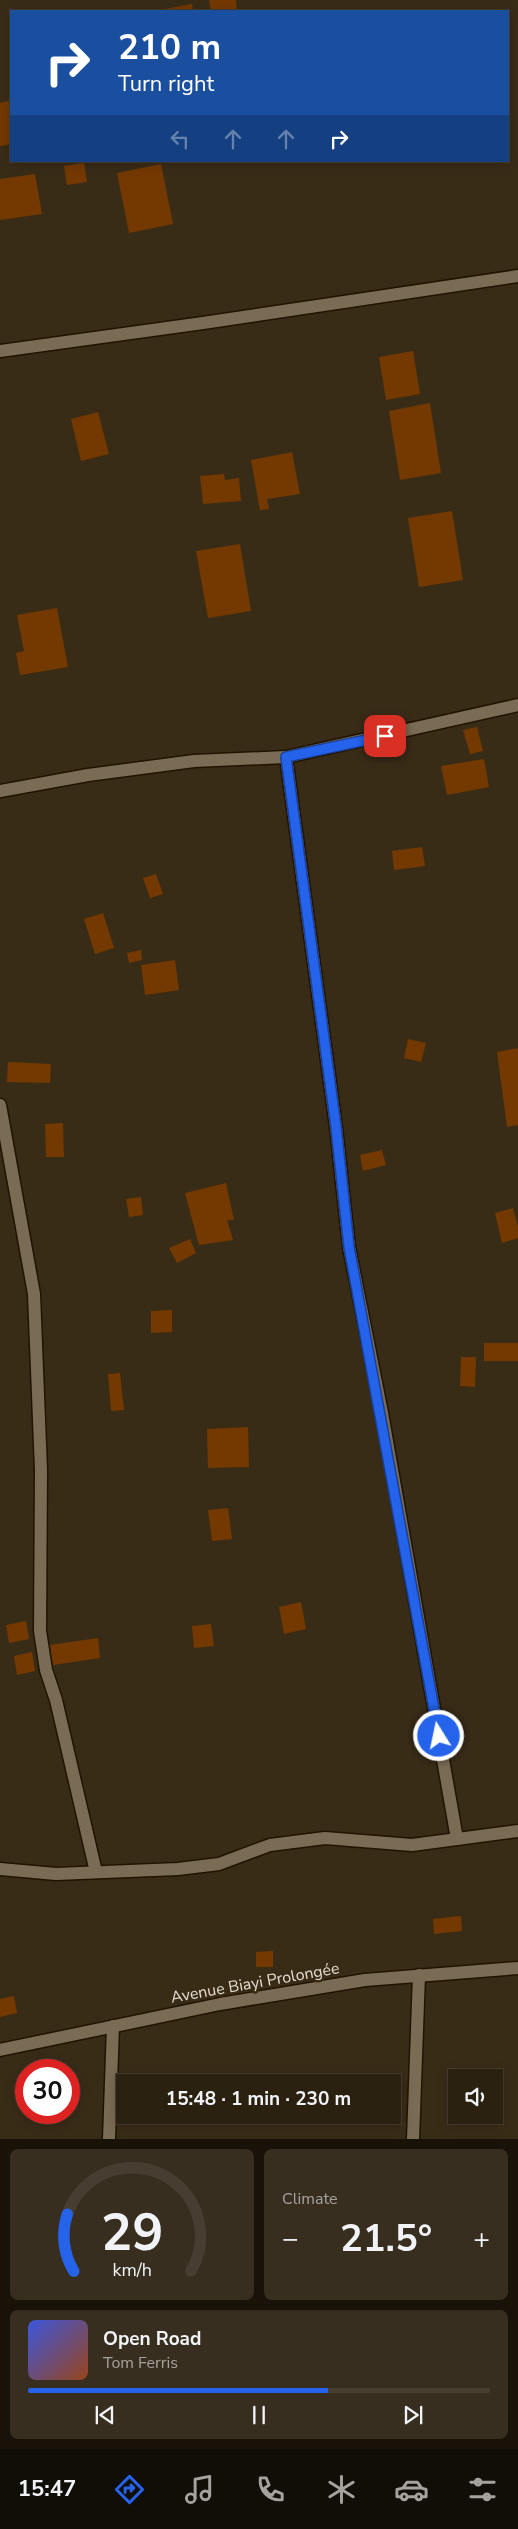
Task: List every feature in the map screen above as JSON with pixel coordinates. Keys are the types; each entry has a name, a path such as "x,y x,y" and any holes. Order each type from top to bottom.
{"street":[{"path":"0,351 518,276"},
{"path":"0,792 88,775 194,761 286,757 518,706"},
{"path":"286,757 336,1127 349,1247 385,1432 457,1839"},
{"path":"0,1105 34,1294 41,1470 40,1631 46,1670 56,1700 96,1872"},
{"path":"0,1870 56,1874 178,1869 219,1864 270,1845 325,1838 412,1846 518,1831"},
{"name":"Avenue Biayi Prolongée","path":"0,2050 220,2004 365,1980 518,1968"},
{"path":"412,2139 419,1976"},
{"path":"109,2139 113,2026"}],"building":[{"path":"209,0 236,0 237,10 211,10"},
{"path":"192,4 193,10 166,10"},
{"path":"10,100 10,144 0,146 0,103"},
{"path":"84,163 87,182 67,185 64,166"},
{"path":"161,164 173,224 129,233 117,173"},
{"path":"35,174 42,214 0,220 0,179"},
{"path":"413,351 420,394 386,400 379,357"},
{"path":"430,403 441,473 400,480 389,411"},
{"path":"98,412 109,454 81,461 71,419"},
{"path":"292,452 300,494 267,499 269,509 260,510 251,460"},
{"path":"224,474 225,480 239,478 241,501 203,504 200,476"},
{"path":"452,511 463,580 419,587 408,518"},
{"path":"240,544 251,611 208,618 196,551"},
{"path":"57,608 68,667 20,675 16,653 24,651 17,615"},
{"path":"477,727 483,751 470,754 463,730"},
{"path":"484,759 489,787 447,795 441,766"},
{"path":"422,847 425,866 394,870 392,851"},
{"path":"156,874 163,894 150,898 143,878"},
{"path":"103,913 114,948 95,954 84,919"},
{"path":"141,950 142,960 129,963 127,953"},
{"path":"175,960 179,990 145,995 141,965"},
{"path":"408,1039 426,1043 421,1062 404,1058"},
{"path":"518,1048 518,1125 507,1127 497,1052"},
{"path":"8,1062 51,1064 50,1083 7,1082"},
{"path":"63,1123 64,1157 46,1157 45,1124"},
{"path":"382,1150 386,1165 363,1171 360,1155"},
{"path":"226,1183 234,1220 227,1220 233,1240 199,1245 185,1193"},
{"path":"141,1197 143,1215 129,1217 126,1199"},
{"path":"513,1208 518,1227 518,1238 502,1243 495,1213"},
{"path":"190,1239 196,1253 177,1263 169,1248"},
{"path":"172,1310 172,1332 151,1333 151,1311"},
{"path":"484,1343 518,1343 518,1361 484,1361"},
{"path":"461,1357 476,1357 475,1387 460,1386"},
{"path":"120,1373 124,1410 111,1411 108,1374"},
{"path":"248,1427 249,1467 208,1468 207,1429"},
{"path":"228,1508 232,1539 212,1541 208,1510"},
{"path":"301,1602 306,1629 284,1634 279,1607"},
{"path":"26,1621 29,1639 9,1643 6,1625"},
{"path":"211,1624 214,1646 194,1648 192,1626"},
{"path":"98,1638 100,1658 53,1665 50,1645"},
{"path":"32,1652 35,1671 17,1675 14,1656"},
{"path":"461,1916 462,1931 434,1934 433,1919"},
{"path":"273,1951 273,1967 256,1967 256,1952"},
{"path":"14,1996 17,2013 0,2017 0,1999"}],"route":[{"path":"385,736 286,757 336,1127 349,1247 382,1413 439,1736"}]}
